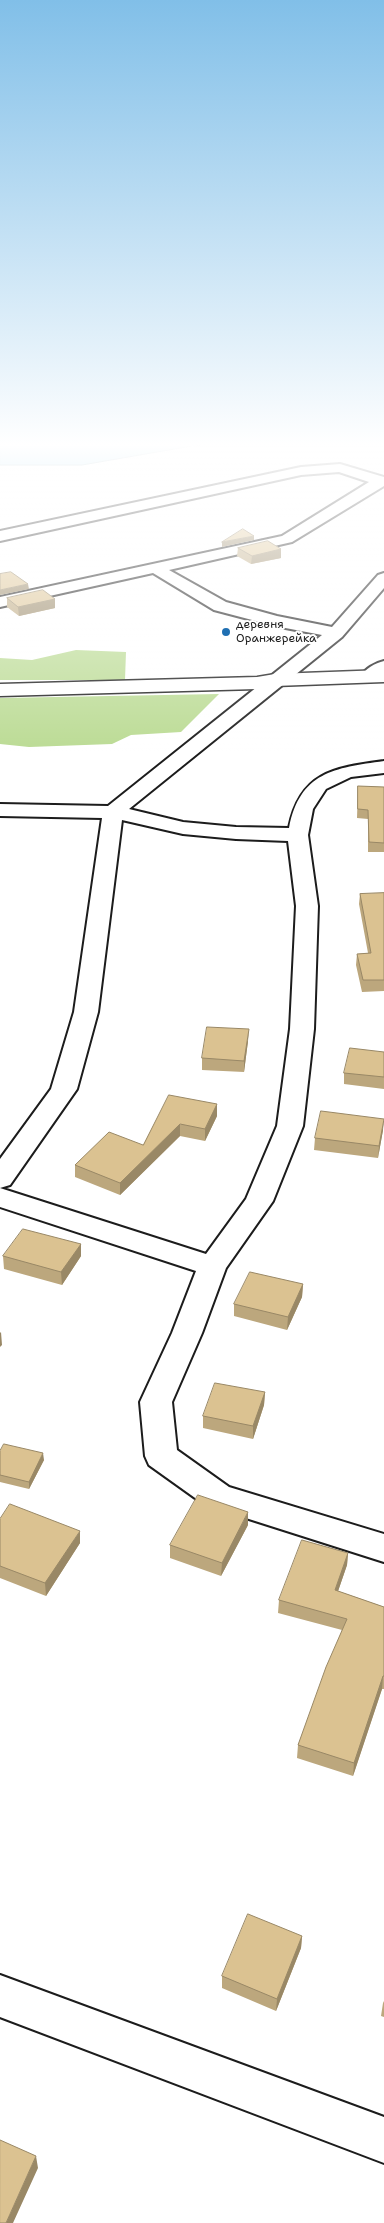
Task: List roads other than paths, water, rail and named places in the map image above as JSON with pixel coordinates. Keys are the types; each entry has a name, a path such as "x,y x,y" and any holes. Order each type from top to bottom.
{"street":[{"path":"0,602 258,546"},
{"path":"157,569 220,606 275,621 336,633"},
{"path":"0,1179 64,1089 86,1012 113,812 275,680 336,633 384,578"},
{"path":"0,690 247,683 275,680 376,677 384,666"},
{"path":"384,767 346,772 318,785 303,809 298,835 307,906 302,1029 290,1126 259,1201 212,1266 187,1333 156,1402 160,1456 217,1496 384,1548"},
{"path":"0,810 113,812 183,828 236,833 298,835"},
{"path":"0,1197 212,1266"},
{"path":"0,1996 384,2140"}],"place":[{"name":"деревня Оранжерейка","path":"226,632"}]}
